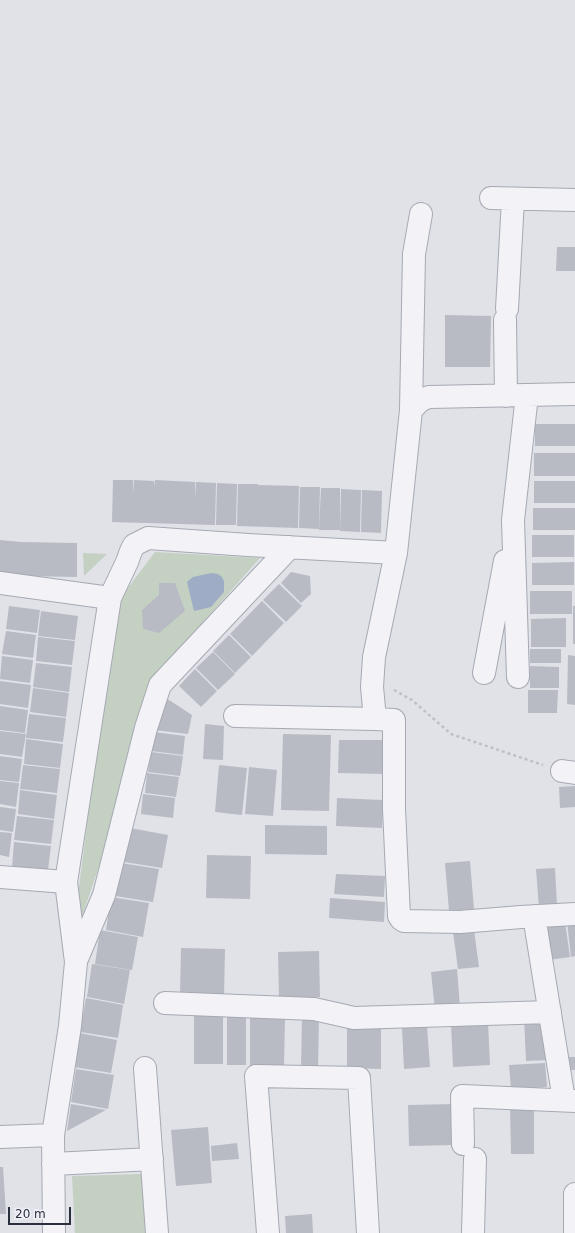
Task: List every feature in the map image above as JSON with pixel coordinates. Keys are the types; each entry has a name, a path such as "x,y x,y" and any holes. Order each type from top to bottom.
{"street":[{"path":"491,198 575,200"},
{"path":"513,199 506,314 516,395 513,520 518,677"},
{"path":"374,719 372,686 374,657 396,553 411,410 414,254 421,214"},
{"path":"411,410 421,400 429,397 575,394"},
{"path":"484,673 513,520"},
{"path":"66,1233 59,1163 53,1136 70,1026 76,962 66,882 110,598 134,545 148,538 248,546 396,553"},
{"path":"76,962 104,895 146,728 160,685 290,547"},
{"path":"0,583 110,598"},
{"path":"235,716 394,720 394,809 399,916 404,921 460,922 575,914"},
{"path":"0,877 66,882"},
{"path":"473,1233 469,1151 462,1096 569,1100 550,1012 534,916"},
{"path":"165,1003 314,1009 354,1018 550,1012"},
{"path":"145,1068 157,1233"},
{"path":"268,1233 256,1076 360,1078 368,1233"},
{"path":"0,1137 53,1136"},
{"path":"59,1163 152,1159"},
{"path":"54,1233 59,1163"},
{"path":"575,1194 575,1233"}],"path":[{"path":"372,686 392,689 412,700 451,734 521,759 569,772"}],"green space":[{"path":"155,552 260,558 152,680 114,821 78,929 74,926 115,605"},
{"path":"83,553 107,554 84,576"},
{"path":"143,1174 145,1233 75,1233 72,1176"}],"water":[{"path":"211,573 218,574 222,577 224,581 224,592 211,607 194,611 187,582 193,577"}],"building":[{"path":"557,247 575,247 575,271 556,271"},
{"path":"445,315 491,316 490,367 445,367"},
{"path":"535,424 575,424 575,446 535,446"},
{"path":"534,453 575,453 575,476 534,476"},
{"path":"113,480 133,480 133,493 134,480 154,481 154,487 155,480 195,482 195,498 196,482 216,483 215,525 112,522"},
{"path":"534,481 575,481 575,503 534,503"},
{"path":"217,483 237,484 236,525 216,525"},
{"path":"238,484 258,484 257,501 258,485 299,486 298,528 237,526"},
{"path":"300,487 320,487 319,529 299,528"},
{"path":"321,488 340,488 340,530 319,530"},
{"path":"341,489 361,490 360,532 340,531"},
{"path":"362,490 382,491 381,533 361,532"},
{"path":"533,508 575,508 575,530 533,530"},
{"path":"532,535 574,535 574,557 532,557"},
{"path":"0,540 77,543 77,577 20,576 0,573"},
{"path":"574,562 574,585 532,585 532,563"},
{"path":"291,572 310,576 311,594 301,603 281,583"},
{"path":"159,583 175,583 185,611 159,633 143,629 142,610 159,595"},
{"path":"279,584 302,606 286,622 263,600"},
{"path":"530,591 572,591 572,614 530,614"},
{"path":"262,601 284,623 252,656 230,634"},
{"path":"9,606 40,610 37,633 6,629"},
{"path":"573,606 575,606 575,644 573,644"},
{"path":"41,611 78,616 75,640 38,636"},
{"path":"566,618 566,647 531,647 531,619"},
{"path":"6,631 36,635 33,658 2,654"},
{"path":"229,635 251,657 235,673 213,651"},
{"path":"38,637 75,641 72,665 36,661"},
{"path":"530,649 561,649 561,663 530,663"},
{"path":"213,652 235,674 218,690 196,668"},
{"path":"568,655 575,656 575,705 567,704"},
{"path":"2,656 33,660 30,683 0,679"},
{"path":"36,663 72,667 69,692 33,687"},
{"path":"530,666 559,667 559,688 530,688"},
{"path":"195,669 217,691 201,707 179,686"},
{"path":"0,681 31,685 28,708 0,704"},
{"path":"33,688 69,693 66,717 30,712"},
{"path":"528,690 558,690 557,713 528,713"},
{"path":"163,696 192,715 188,734 154,730"},
{"path":"0,706 28,710 25,733 0,730"},
{"path":"29,714 66,718 63,742 26,738"},
{"path":"205,724 224,726 223,760 203,759"},
{"path":"0,731 26,734 22,757 0,754"},
{"path":"154,732 185,736 183,755 151,751"},
{"path":"283,734 331,735 329,811 281,810"},
{"path":"26,739 63,744 60,768 24,764"},
{"path":"339,740 386,740 385,774 338,773"},
{"path":"151,752 183,756 180,776 148,772"},
{"path":"0,756 22,759 19,782 0,780"},
{"path":"23,765 60,769 57,793 20,789"},
{"path":"219,765 247,768 242,815 215,812"},
{"path":"249,767 277,770 273,816 245,814"},
{"path":"147,773 179,777 176,797 145,793"},
{"path":"0,781 19,783 16,807 0,804"},
{"path":"575,786 575,807 560,808 559,787"},
{"path":"20,790 57,795 54,819 18,814"},
{"path":"143,794 175,798 173,818 141,814"},
{"path":"337,798 383,800 382,828 336,826"},
{"path":"0,807 16,809 13,832 0,830"},
{"path":"17,816 54,820 51,844 14,840"},
{"path":"265,825 327,826 327,855 265,854"},
{"path":"130,828 168,835 162,868 124,862"},
{"path":"0,832 12,833 9,857 0,855"},
{"path":"14,842 51,846 48,870 12,867"},
{"path":"207,855 251,856 250,899 206,898"},
{"path":"470,861 474,909 449,911 445,863"},
{"path":"121,863 159,869 153,902 115,896"},
{"path":"555,868 557,906 539,908 536,869"},
{"path":"336,874 385,876 384,897 334,894"},
{"path":"111,897 149,903 143,937 106,930"},
{"path":"330,898 385,902 384,922 329,918"},
{"path":"575,921 575,956 571,957 567,922"},
{"path":"565,922 570,957 542,961 538,926"},
{"path":"100,930 138,937 132,970 95,964"},
{"path":"474,930 479,967 458,969 453,932"},
{"path":"181,948 225,949 224,996 180,995"},
{"path":"319,951 320,997 279,998 278,952"},
{"path":"92,964 130,970 124,1004 87,997"},
{"path":"457,969 460,1007 435,1010 431,972"},
{"path":"86,998 123,1005 118,1038 80,1032"},
{"path":"223,1014 223,1064 194,1064 194,1015"},
{"path":"227,1015 246,1015 246,1065 227,1065"},
{"path":"546,1016 549,1060 526,1061 524,1017"},
{"path":"250,1017 285,1017 284,1066 250,1066"},
{"path":"302,1017 319,1017 318,1068 301,1068"},
{"path":"488,1022 490,1065 453,1067 451,1024"},
{"path":"347,1026 381,1027 381,1069 347,1068"},
{"path":"427,1026 430,1067 404,1069 402,1028"},
{"path":"79,1033 117,1040 111,1073 74,1067"},
{"path":"562,1057 575,1057 575,1070 564,1069"},
{"path":"545,1063 547,1087 511,1089 509,1065"},
{"path":"76,1069 114,1075 108,1109 71,1102"},
{"path":"71,1104 106,1110 67,1131"},
{"path":"454,1104 455,1145 409,1146 408,1105"},
{"path":"510,1105 534,1105 534,1154 511,1154"},
{"path":"208,1127 212,1183 176,1186 171,1130"},
{"path":"237,1143 239,1159 212,1161 211,1146"},
{"path":"0,1167 3,1167 6,1214 0,1214"},
{"path":"312,1214 313,1233 286,1233 285,1216"}]}
